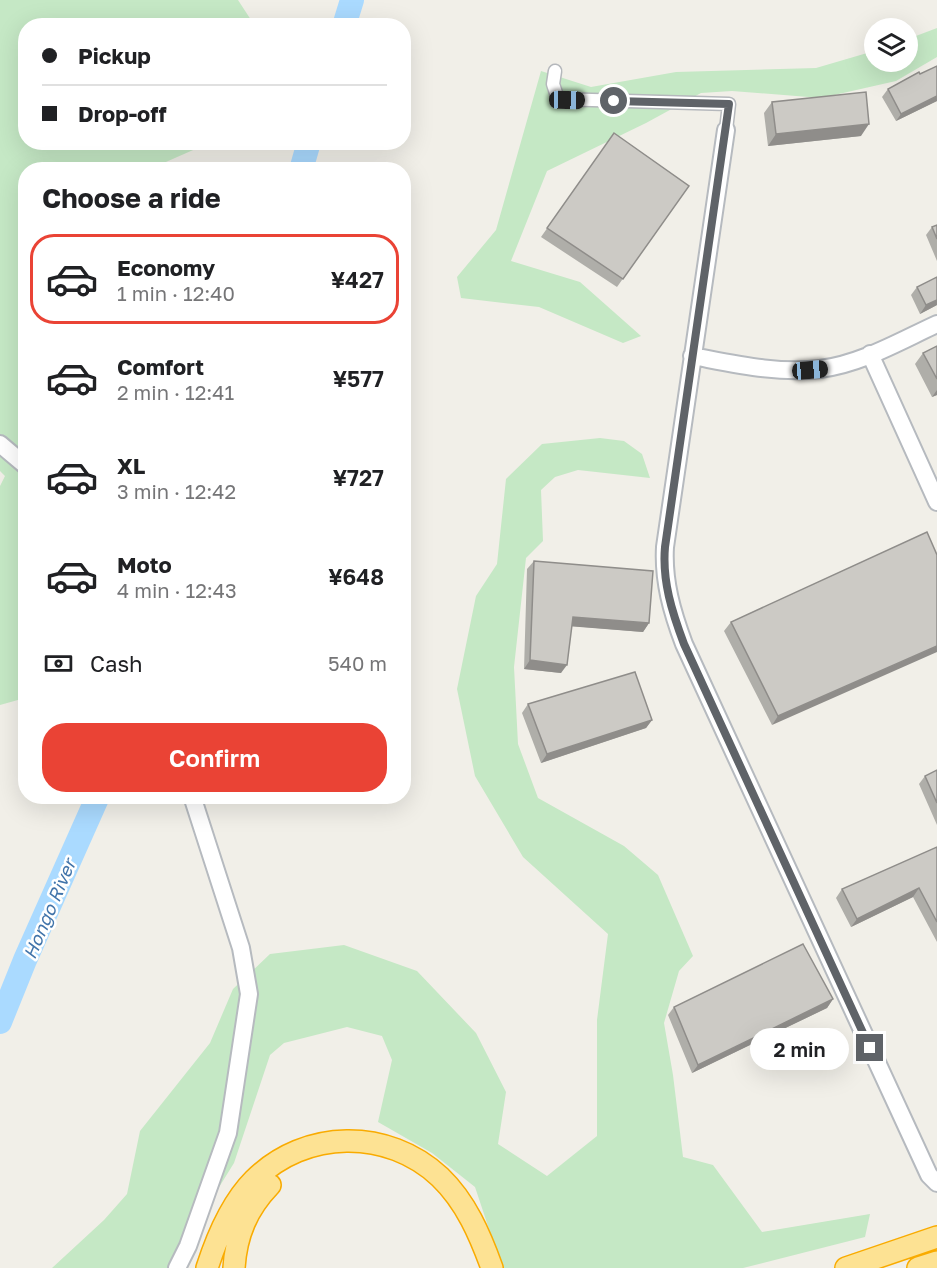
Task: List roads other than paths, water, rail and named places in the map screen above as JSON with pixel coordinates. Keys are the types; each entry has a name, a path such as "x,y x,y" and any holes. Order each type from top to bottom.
{"highway":[{"path":"207,1268 231,1212 254,1180 281,1159 308,1147 340,1140 384,1144 424,1163 457,1197 479,1235 492,1268"},
{"path":"234,1268 239,1234 245,1218 255,1201 268,1186 280,1175 297,1165 316,1158 355,1153 376,1156 395,1163 415,1173 432,1187 461,1225 478,1268"},
{"path":"846,1268 937,1237"},
{"path":"918,1268 937,1262"}],"street":[{"path":"555,71 553,84 558,99 729,104 665,547 665,582 675,619 689,655 929,1175 937,1183"},
{"path":"692,356 765,369 797,371 823,369 870,354 937,324"},
{"path":"870,354 937,502"},
{"path":"0,444 18,459"},
{"path":"177,1268 188,1246 228,1133 249,994 241,948 195,804"}],"waterway":[{"name":"Hongo River","path":"346,18 352,0"},
{"name":"Hongo River","path":"303,162 307,150"},
{"name":"Hongo River","path":"0,1022 94,804"}]}
